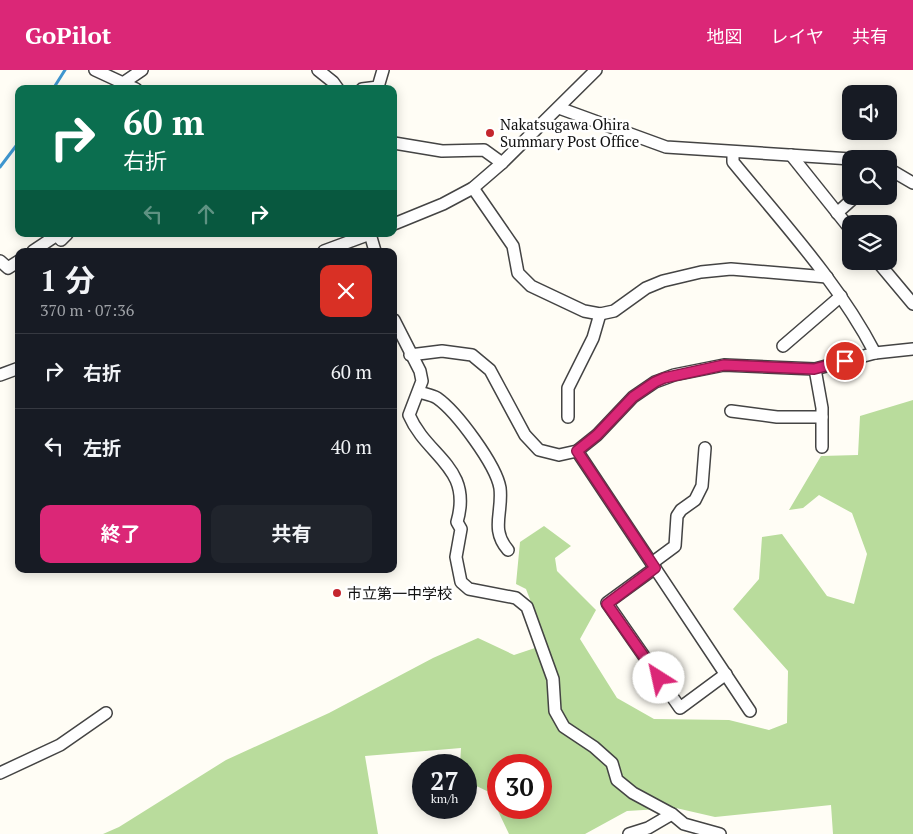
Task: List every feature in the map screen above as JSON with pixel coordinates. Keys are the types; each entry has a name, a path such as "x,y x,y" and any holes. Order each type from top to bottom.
{"street":[{"path":"95,70 125,85"},
{"path":"131,85 142,70"},
{"path":"318,70 335,85"},
{"path":"379,85 383,70"},
{"path":"397,223 443,204 473,188 502,163 596,70"},
{"path":"559,108 666,147 842,158"},
{"path":"397,144 442,151 484,150 502,163"},
{"path":"733,152 733,162 827,277 858,320 875,353"},
{"path":"791,155 842,219"},
{"path":"897,174 913,183"},
{"path":"473,188 513,246 518,273 531,286 584,311 600,314 614,311 654,284 701,272 730,269 827,277"},
{"path":"837,213 846,205"},
{"path":"38,248 54,237"},
{"path":"332,248 362,237"},
{"path":"0,261 8,268 15,264"},
{"path":"885,270 913,304"},
{"path":"783,346 841,296"},
{"path":"568,417 568,388 593,338 600,314"},
{"path":"397,327 422,381 408,415 414,428 450,469 462,497 457,522 462,529 456,557 461,582 469,589 510,596 527,607 553,679 555,711 564,727 594,747 612,763 617,780 633,793 672,814 684,829 720,834"},
{"path":"410,355 421,352 442,351 472,355 490,370 524,435 540,450 559,455 577,451 597,435 633,397 661,379 724,365 814,369 875,353 913,350"},
{"path":"0,375 15,369"},
{"path":"814,369 822,417 822,447"},
{"path":"419,392 435,396 446,406 487,457 498,477 500,491 497,533 500,541 508,550"},
{"path":"731,411 777,416 822,417"},
{"path":"705,448 702,486 695,500 680,510 677,516 675,546 607,604 680,708 726,674"},
{"path":"577,451 750,711"},
{"path":"0,772 60,745 106,713"},
{"path":"628,834 648,828 672,814"}],"green space":[{"path":"913,400 913,834 833,834 831,805 715,817 676,808 627,811 585,834 509,834 502,819 552,819 552,754 487,754 487,791 477,786 477,754 461,754 461,748 365,756 378,834 103,834 119,827 226,760 329,713 433,658 478,638 514,655 547,644 526,589 516,584 520,542 544,526 571,546 555,558 557,571 596,610 580,639 617,698 654,719 729,720 769,730 787,723 788,671 733,609 759,579 762,537 782,534 827,596 854,604 867,554 852,513 819,495 803,508 789,510 821,456 858,455 860,416"}],"waterway":[{"path":"56,85 65,70"},
{"path":"0,167 15,147"}],"place":[{"name":"Nakatsugawa Ohira Summary Post Office","path":"490,133"},
{"name":"市立第一中学校","path":"337,593"}],"route":[{"path":"659,678 607,604 655,568 577,451 597,435 633,397 664,378 724,365 814,369 845,361"}]}
